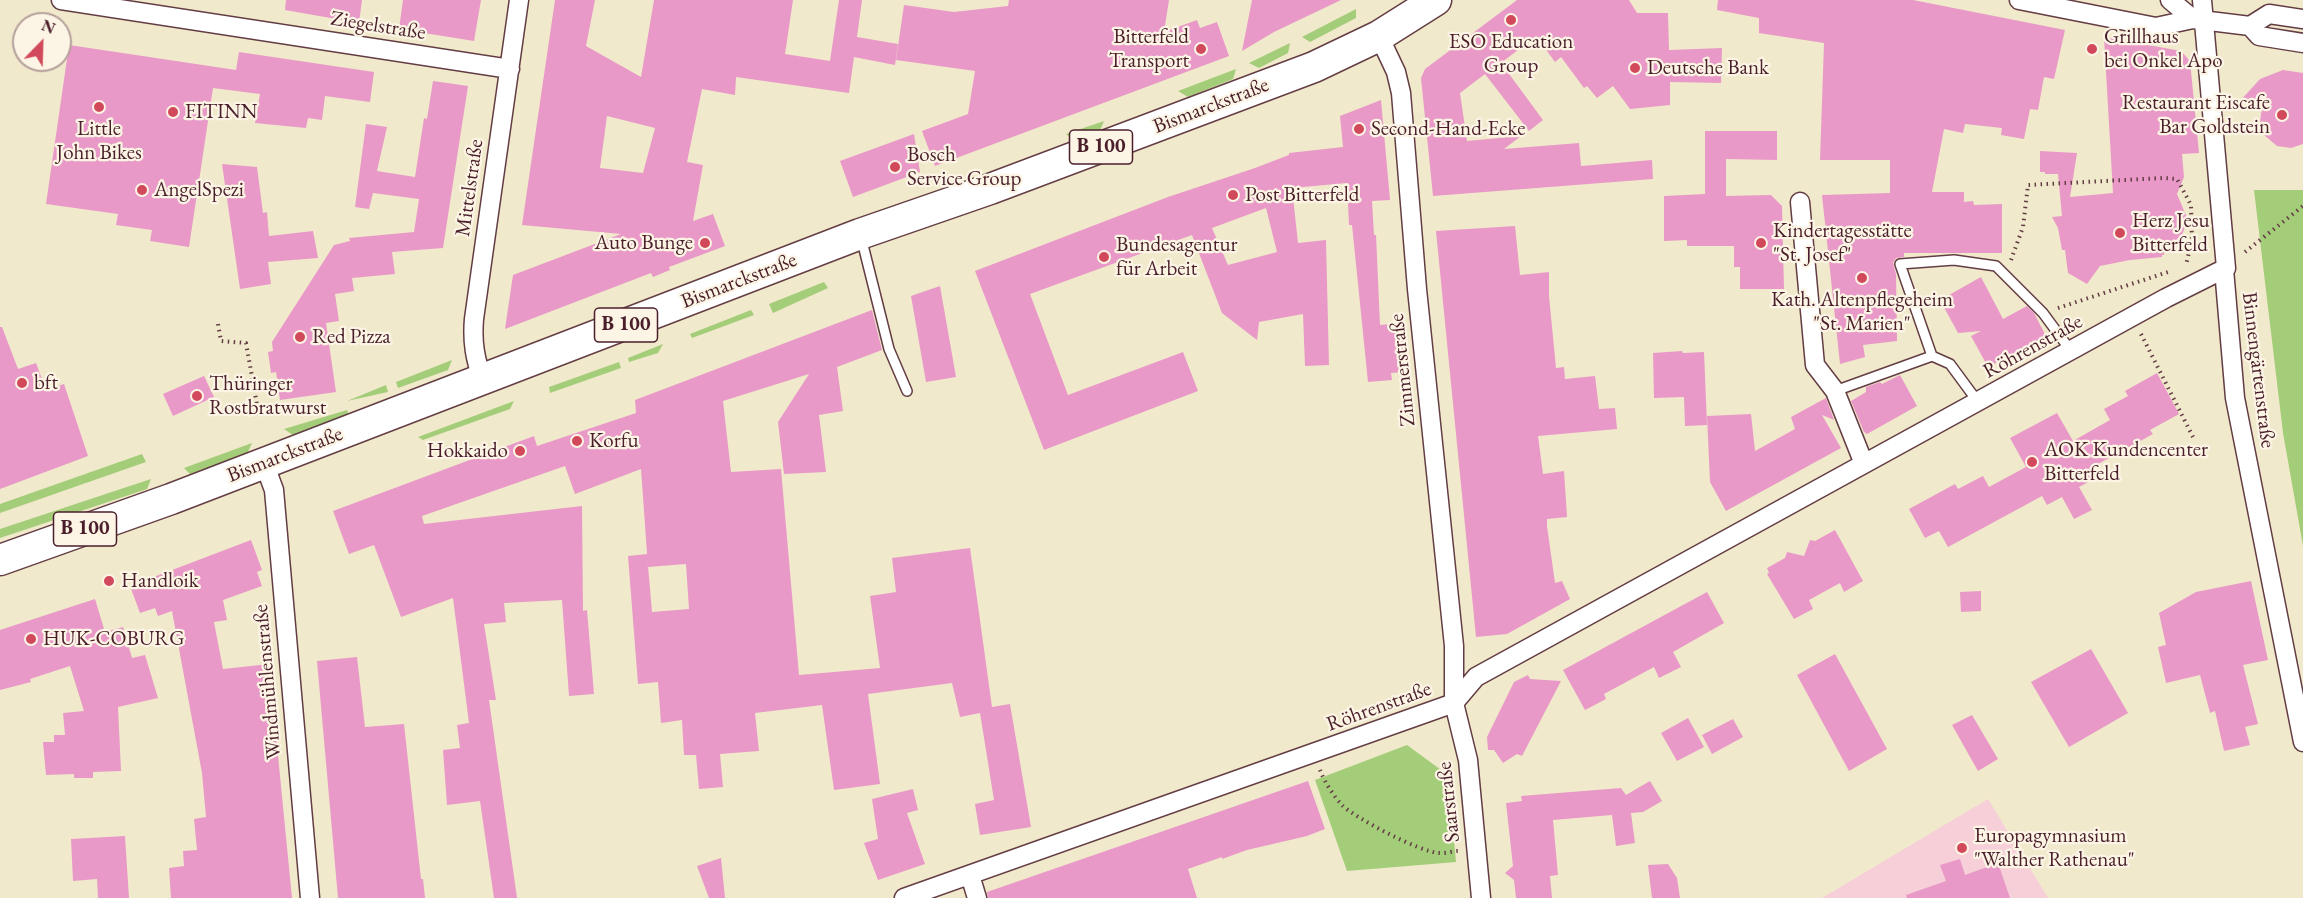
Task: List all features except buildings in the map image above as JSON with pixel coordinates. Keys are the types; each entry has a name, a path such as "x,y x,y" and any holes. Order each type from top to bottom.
{"main road":[{"name":"Bismarckstraße","path":"0,560 483,381 861,234 990,189 1314,68 1379,36 1436,0"}],"street":[{"name":"Ziegelstraße","path":"61,0 510,69"},
{"name":"Mittelstraße","path":"483,381 472,340 519,0"},
{"path":"2019,0 2156,27 2198,20 2250,26 2269,14 2303,19"},
{"path":"2170,0 2198,20"},
{"name":"Binnengärtenstraße","path":"2202,0 2198,20 2225,269 2235,398 2303,742"},
{"path":"2250,26 2259,36 2303,43"},
{"name":"Zimmerstraße","path":"1379,36 1396,72 1401,93 1454,646 1454,703"},
{"path":"1800,202 1815,365 1835,391 1864,464"},
{"name":"Röhrenstraße","path":"904,898 1316,754 1454,703 1476,677 2133,317 2225,269"},
{"name":"Windmühlenstraße","path":"264,463 274,490 310,898"},
{"name":"Saarstraße","path":"1454,703 1468,760 1481,898"},
{"path":"970,875 977,898"}],"lane":[{"path":"861,234 889,349 907,391"},
{"path":"1932,356 1900,264 1954,260 1996,266 2043,313 2071,352"},
{"path":"1835,391 1932,356 1950,364 1978,402"}],"path":[{"path":"2006,275 2023,227 2028,185 2140,178 2177,179 2191,205 2192,240 2185,266"},
{"path":"2225,269 2303,206"},
{"path":"2043,313 2174,269"},
{"path":"2133,317 2193,437"},
{"path":"218,324 221,341 246,343 259,416"},
{"path":"1316,754 1323,777 1342,805 1369,823 1404,841 1438,854 1455,851"}],"shaded area":[{"name":"Europagymnasium \"Walther Rathenau\"","path":"1988,799 2048,898 1822,898"}],"green space":[{"path":"1356,9 1356,18 1310,42 1302,37"},
{"path":"1290,43 1288,53 1259,68 1249,63"},
{"path":"1236,69 1233,79 1188,97 1178,91"},
{"path":"1104,121 1099,133 1075,141 1066,134"},
{"path":"2254,190 2303,190 2303,546 2283,433"},
{"path":"824,282 828,288 773,313 769,304"},
{"path":"751,310 754,315 692,338 690,334"},
{"path":"663,344 658,353 629,362 628,358"},
{"path":"452,360 448,370 398,388 396,382"},
{"path":"619,362 621,368 550,393 549,387"},
{"path":"386,385 388,392 347,401"},
{"path":"514,401 510,409 423,440 418,437"},
{"path":"347,410 349,415 293,435 284,429"},
{"path":"252,443 247,454 190,474 184,468"},
{"path":"142,454 146,462 0,513 0,504"},
{"path":"151,479 147,489 0,538 0,529"},
{"path":"1407,745 1448,775 1456,862 1347,871 1315,780"}],"place":[{"name":"ESO Education Group","path":"1511,20"},
{"name":"Bitterfeld Transport","path":"1201,49"},
{"name":"Grillhaus bei Onkel Apo","path":"2092,49"},
{"name":"Deutsche Bank","path":"1635,68"},
{"name":"Little John Bikes","path":"99,107"},
{"name":"FITINN","path":"173,112"},
{"name":"Restaurant Eiscafe Bar Goldstein","path":"2282,115"},
{"name":"Second-Hand-Ecke","path":"1359,129"},
{"name":"Bosch Service Group","path":"895,167"},
{"name":"AngelSpezi","path":"142,190"},
{"name":"Post Bitterfeld","path":"1233,195"},
{"name":"Herz Jesu Bitterfeld","path":"2120,233"},
{"name":"Auto Bunge","path":"705,243"},
{"name":"Kindertagesstätte \"St. Josef\"","path":"1761,243"},
{"name":"Bundesagentur für Arbeit","path":"1104,257"},
{"name":"Kath. Altenpflegeheim \"St. Marien\"","path":"1862,278"},
{"name":"Red Pizza","path":"300,337"},
{"name":"bft","path":"22,383"},
{"name":"Thüringer Rostbratwurst","path":"197,396"},
{"name":"Korfu","path":"577,441"},
{"name":"Hokkaido","path":"520,451"},
{"name":"AOK Kundencenter Bitterfeld","path":"2032,462"},
{"name":"Handloik","path":"109,581"},
{"name":"HUK-COBURG","path":"31,639"},
{"name":"Europagymnasium \"Walther Rathenau\"","path":"1962,848"}]}
